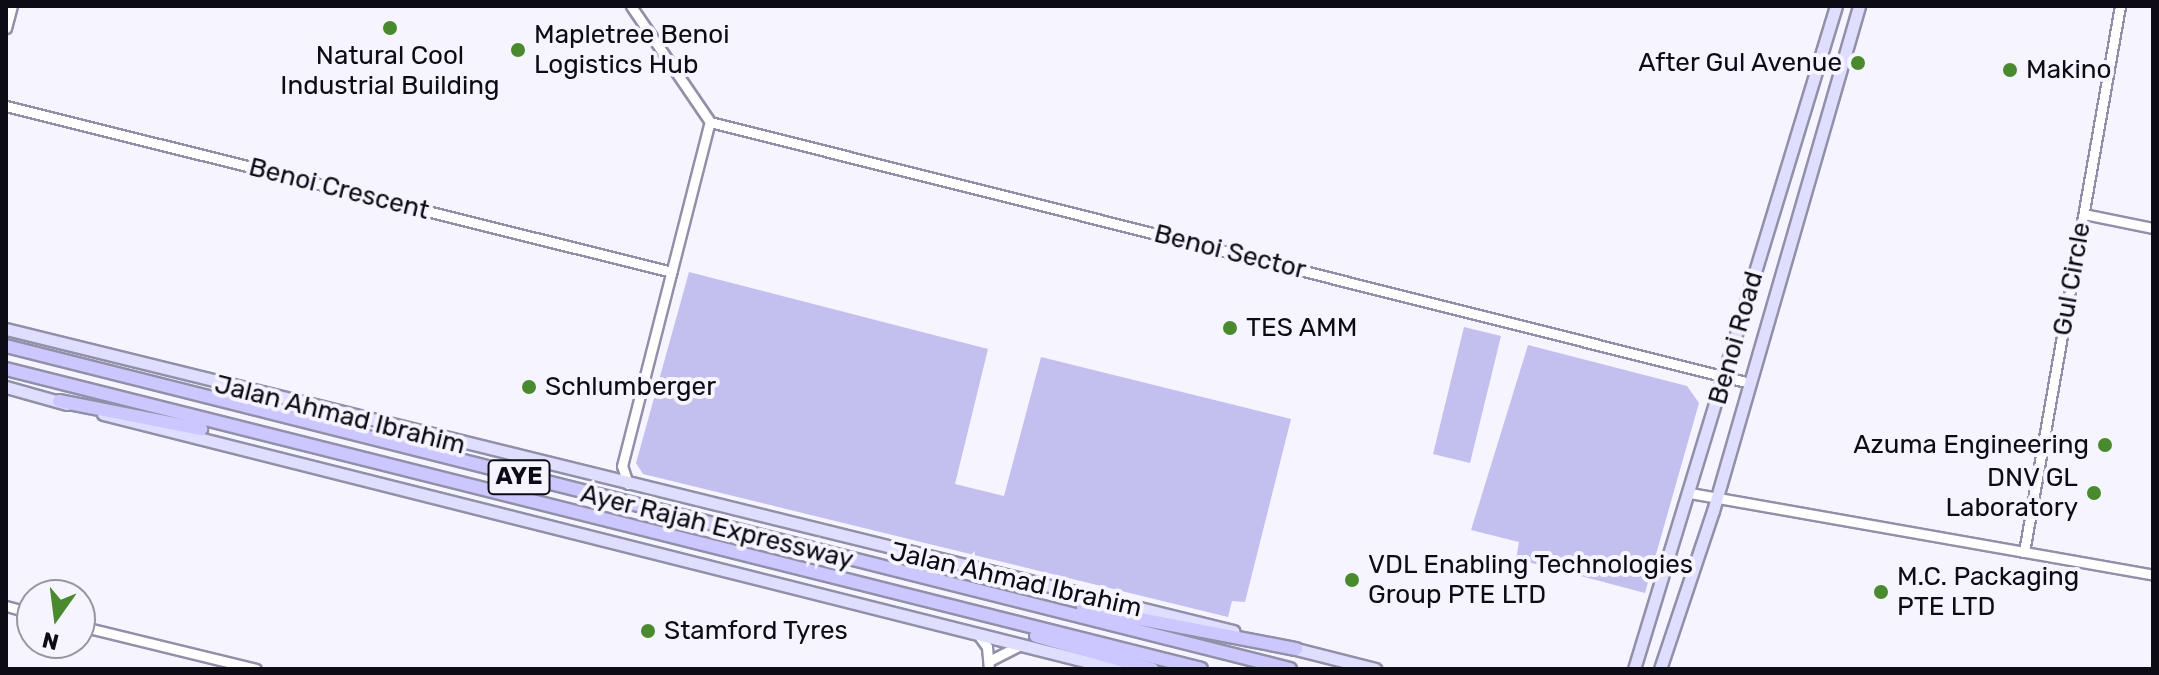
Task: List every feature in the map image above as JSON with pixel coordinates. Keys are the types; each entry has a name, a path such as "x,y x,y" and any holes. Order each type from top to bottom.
{"highway":[{"path":"6,340 50,355"},
{"name":"Ayer Rajah Expressway","path":"6,346 1290,669"},
{"name":"Ayer Rajah Expressway","path":"6,369 232,430 1201,669"},
{"path":"59,401 232,430"},
{"path":"962,609 1152,669"},
{"path":"1060,609 1122,614 1296,649"}],"main road":[{"name":"Benoi Road","path":"1634,669 1836,6"},
{"name":"Benoi Road","path":"1661,668 1717,498 1859,6"},
{"name":"Jalan Ahmad Ibrahim","path":"6,329 630,487 1375,669"},
{"name":"Jalan Ahmad Ibrahim","path":"6,387 971,629 1117,669"}],"street":[{"path":"6,28 12,6"},
{"path":"630,487 622,466 710,122 631,6"},
{"name":"Gul Circle","path":"2024,552 2120,6"},
{"name":"Benoi Crescent","path":"6,106 672,272"},
{"name":"Benoi Sector","path":"710,122 1750,383"},
{"path":"2084,214 2153,228"},
{"path":"603,480 622,466"},
{"path":"1690,493 2153,575"},
{"path":"971,629 990,664 1025,645"},
{"path":"96,630 237,667 256,669"}],"shaded area":[{"path":"689,272 988,349 955,484 1004,496 1041,357 1291,419 1245,602 1232,601 1228,617 643,474 636,463"},
{"path":"1464,327 1501,336 1470,463 1433,454"},
{"path":"1528,345 1687,386 1699,403 1645,593 1516,559 1519,542 1471,530"}],"place":[{"name":"Natural Cool Industrial Building","path":"390,28"},
{"name":"Mapletree Benoi Logistics Hub","path":"518,50"},
{"name":"After Gul Avenue","path":"1858,63"},
{"name":"Makino","path":"2010,70"},
{"name":"TES AMM","path":"1230,328"},
{"name":"Schlumberger","path":"529,387"},
{"name":"Azuma Engineering","path":"2105,445"},
{"name":"DNV GL Laboratory","path":"2094,493"},
{"name":"VDL Enabling Technologies Group PTE LTD","path":"1352,580"},
{"name":"M.C. Packaging PTE LTD","path":"1881,592"},
{"name":"Stamford Tyres","path":"648,631"}]}
